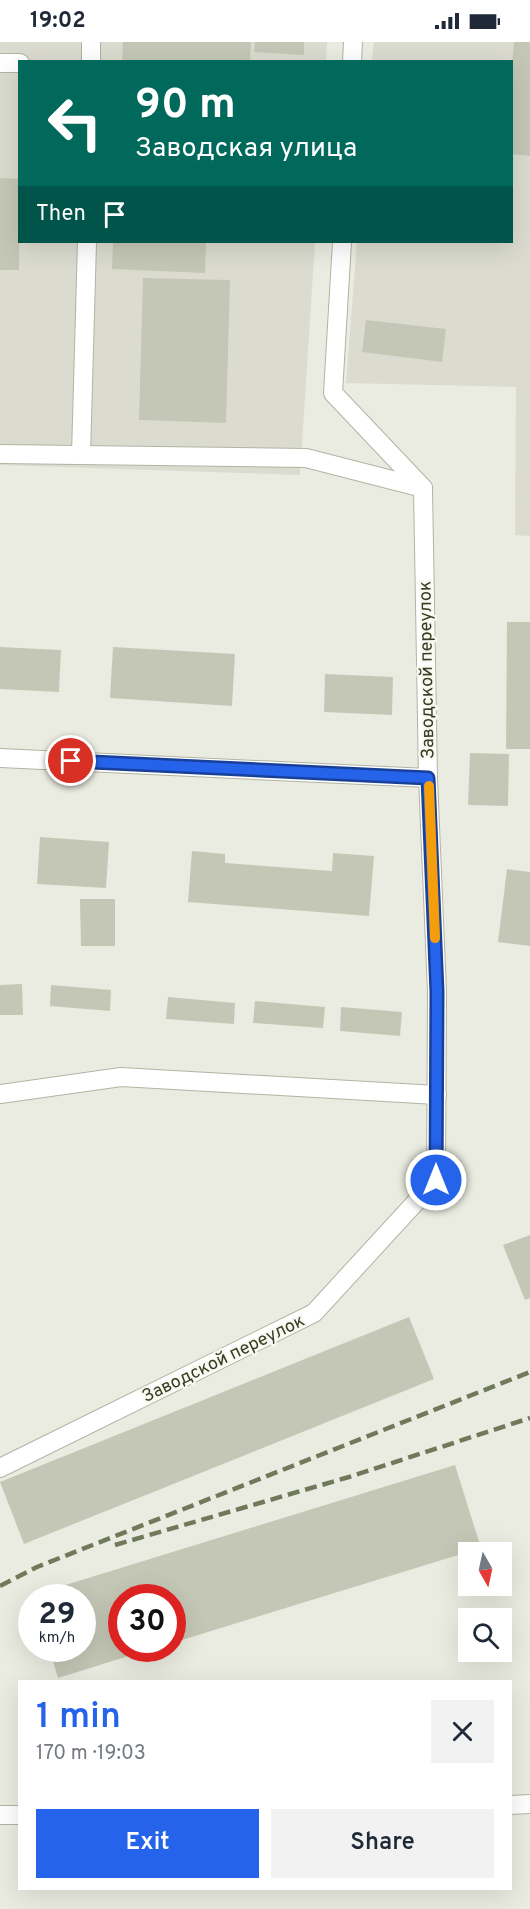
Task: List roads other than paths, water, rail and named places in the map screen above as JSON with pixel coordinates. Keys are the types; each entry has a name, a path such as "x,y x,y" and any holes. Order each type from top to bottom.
{"street":[{"path":"91,42 91,60"},
{"path":"352,60 353,42"},
{"path":"0,63 18,63"},
{"path":"81,455 87,243"},
{"path":"342,243 333,393 423,488"},
{"path":"0,454 306,458 423,488"},
{"name":"Заводской переулок","path":"0,1468 314,1313 436,1180 436,980 428,778 423,488"},
{"path":"0,758 428,778"},
{"path":"0,1094 121,1077 436,1095"},
{"path":"512,1805 530,1804"},
{"path":"0,1815 18,1815"}],"railway":[{"path":"0,1586 37,1567 530,1372"},
{"path":"115,1545 349,1477 530,1418"}]}
